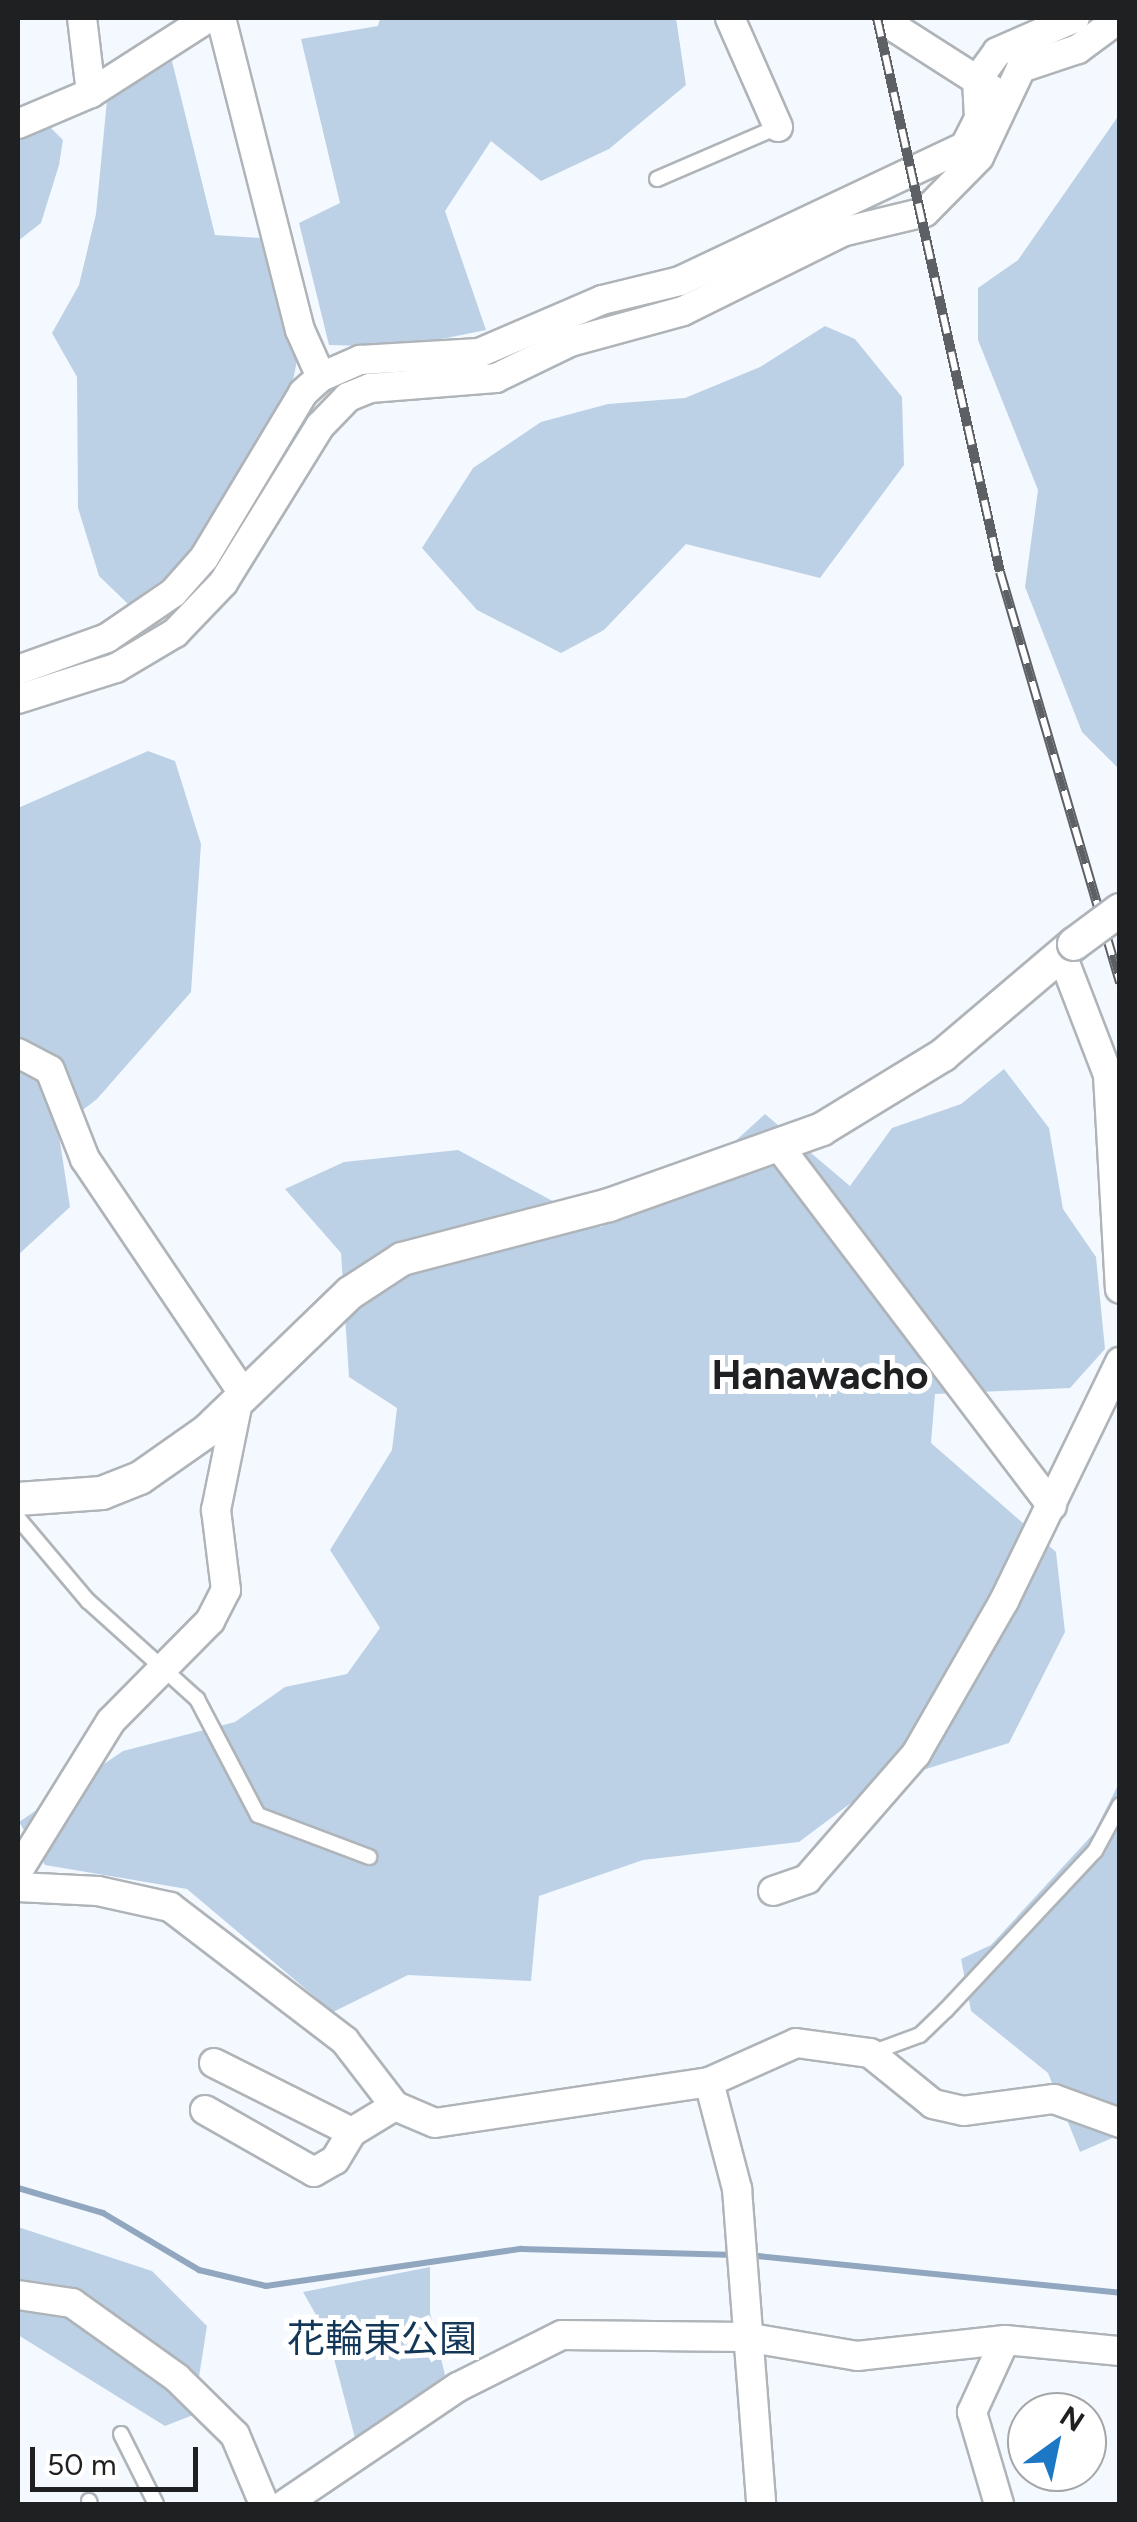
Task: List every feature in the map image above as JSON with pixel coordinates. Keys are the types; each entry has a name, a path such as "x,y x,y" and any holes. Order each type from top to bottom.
{"street":[{"path":"82,18 91,94"},
{"path":"18,124 91,94 208,18"},
{"path":"221,18 300,330 321,378"},
{"path":"730,18 778,126"},
{"path":"894,18 897,29 1004,97"},
{"path":"18,670 106,638 172,592 204,558 304,393 321,378 360,360 479,353 602,300 680,281 966,146 979,118 977,80 1020,37 1075,18"},
{"path":"18,699 116,668 175,633 224,583 320,426 348,397 370,388 496,378 570,342 683,311 842,232 925,212 979,157 1021,68 1078,49 1120,18"},
{"path":"18,1499 119,1488 166,1462 242,1399 350,1293 402,1259 782,1148 943,1056 1068,949 1120,910"},
{"path":"1068,949 1108,1075 1120,1289"},
{"path":"18,1053 50,1070 85,1159 242,1399 216,1510 226,1590 210,1620 112,1720 18,1871"},
{"path":"782,1148 1052,1506"},
{"path":"774,1891 807,1879 830,1857 916,1754 1052,1506 1120,1362"},
{"path":"18,1888 133,1895 170,1907 345,2041 395,2106 435,2123 477,2121 709,2082 786,2043 870,2054 934,2104 964,2110 1054,2098 1120,2122"},
{"path":"214,2063 352,2132"},
{"path":"709,2082 738,2189 744,2336 760,2504"},
{"path":"204,2110 314,2172 335,2160 352,2132 395,2106"},
{"path":"18,2295 72,2302 177,2378 235,2435 264,2504"},
{"path":"284,2504 458,2387 547,2338 744,2336 857,2356 1006,2340 1120,2351"},
{"path":"999,2504 972,2412 1006,2340"}],"lane":[{"path":"658,179 778,126"},
{"path":"18,1518 88,1601 197,1698 258,1815 369,1858"},
{"path":"870,2054 920,2035 946,2010 1095,1851 1120,1805"},
{"path":"121,2434 156,2504"}],"green space":[{"path":"380,18 676,18 686,85 609,149 541,181 491,141 445,211 486,330 402,347 329,345 299,223 340,203 301,39 378,26"},
{"path":"172,61 215,235 261,238 298,355 291,391 229,499 176,570 128,604 99,576 78,508 77,377 52,333 79,285 96,214 107,100"},
{"path":"1119,115 1119,769 1082,732 1025,587 1038,490 978,340 978,288 1018,260"},
{"path":"48,125 63,140 59,165 41,223 18,241 18,136"},
{"path":"825,326 855,339 902,397 904,465 820,578 686,544 604,630 561,653 477,610 422,548 473,468 541,422 608,404 685,398 760,367"},
{"path":"148,751 175,761 201,844 191,992 97,1099 58,1129 70,1207 18,1255 18,808"},
{"path":"1004,1069 1049,1128 1063,1209 1096,1257 1105,1349 1070,1388 935,1394 931,1443 1056,1552 1065,1632 1009,1743 875,1785 799,1842 643,1860 539,1896 531,1981 408,1975 333,2012 187,1889 45,1865 19,1822 123,1751 235,1722 285,1687 347,1674 380,1628 330,1550 392,1450 397,1408 349,1377 341,1253 285,1189 344,1162 458,1150 601,1227 721,1154 765,1114 850,1186 892,1128 961,1104"},
{"path":"1119,1783 1119,2135 1080,2152 1048,2073 971,2011 961,1959 991,1945 1094,1833"},
{"path":"18,2227 152,2271 207,2326 193,2415 165,2426 18,2335"},
{"name":"花輪東公園","path":"430,2267 430,2313 446,2379 355,2438 328,2336 303,2292"}],"waterway":[{"path":"18,2188 103,2213 199,2270 266,2286 521,2249 736,2255"},
{"path":"748,2255 1120,2293"}],"railway":[{"path":"877,18 1000,572 1120,983"}],"district":[{"name":"Hanawacho","path":"820,1375"}]}
